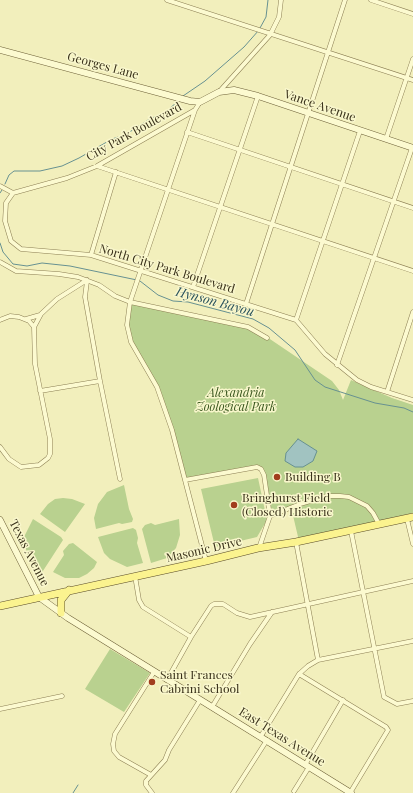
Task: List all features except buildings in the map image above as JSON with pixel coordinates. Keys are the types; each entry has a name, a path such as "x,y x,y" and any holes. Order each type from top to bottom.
{"main road":[{"name":"Masonic Drive","path":"0,606 206,561 258,548 296,542 410,518"},
{"path":"61,613 61,600 69,590"}],"street":[{"path":"167,0 270,35 328,51 413,80"},
{"path":"200,102 219,92 270,35 279,17 281,0"},
{"path":"246,304 289,167 345,0"},
{"path":"371,0 413,14"},
{"name":"Georges Lane","path":"0,50 200,102"},
{"path":"386,139 413,59"},
{"name":"Vance Avenue","path":"219,92 234,90 258,96 413,148"},
{"path":"193,287 258,96"},
{"name":"City Park Boulevard","path":"13,193 67,178 96,166 195,110 200,102"},
{"path":"195,110 130,302 127,325 134,348 157,387 172,430 206,561"},
{"path":"296,320 360,131"},
{"path":"187,132 413,208"},
{"path":"337,365 375,258 393,201 413,148"},
{"path":"96,166 413,271"},
{"path":"91,255 116,172"},
{"path":"0,186 13,193"},
{"name":"North City Park Boulevard","path":"13,193 2,210 4,221 10,237 21,249 91,255 296,320 337,365 357,380 387,392 413,400"},
{"path":"0,262 16,271 59,274 87,280 130,302 248,327 267,338"},
{"path":"0,447 9,459 21,467 39,465 48,458 51,448 35,364 34,327 41,314 57,299 87,280"},
{"path":"87,280 85,297 120,479"},
{"path":"387,392 413,312"},
{"path":"0,320 10,316 25,319 41,314"},
{"path":"25,319 34,327"},
{"path":"40,391 100,381"},
{"path":"186,480 259,468 264,475 270,516 258,548"},
{"path":"270,516 300,504 327,496 340,496 349,497 367,506 379,524"},
{"path":"410,518 413,544"},
{"name":"Texas Avenue","path":"0,520 39,597"},
{"path":"351,530 384,697 397,704 413,701"},
{"path":"296,542 306,604 318,660"},
{"path":"135,576 139,600 143,607 191,637"},
{"path":"167,680 191,637 211,606 214,604 222,604 237,613 250,616 413,581"},
{"name":"East Texas Avenue","path":"39,597 61,613 154,672 261,736 342,791 351,793"},
{"path":"212,707 272,611"},
{"path":"261,736 299,674 318,660 413,641"},
{"path":"151,775 119,757 114,751 115,734 154,672"},
{"path":"299,674 386,727 388,730 351,793"},
{"path":"0,709 62,696"},
{"path":"152,793 146,785 146,781 165,760 169,750 200,700"},
{"path":"294,791 343,700"},
{"path":"233,793 267,740"}],"green space":[{"name":"Alexandria Zoological Park","path":"132,301 229,323 261,333 332,381 339,390 343,400 351,380 392,398 413,405 413,513 299,541 291,507 272,511 264,475 259,468 186,480 157,387 129,334 129,314"},
{"name":"Bringhurst Field (Closed) Historic","path":"258,478 267,520 257,537 215,547 201,489"},
{"path":"124,485 129,509 133,519 132,522 122,524 119,523 96,529 94,518 98,504 107,492"},
{"path":"55,499 72,499 85,504 65,532 40,514 48,504"},
{"path":"33,519 61,537 63,540 41,574 27,555 24,537"},
{"path":"179,519 180,535 176,548 167,558 151,563 142,529 145,525 151,523 155,525"},
{"path":"133,528 136,530 138,538 137,543 143,563 127,567 110,559 104,553 98,537"},
{"path":"73,543 97,562 94,568 79,578 65,578 53,572 64,555 63,551 69,544"},
{"path":"110,649 150,673 124,712 85,689"}],"water":[{"path":"298,439 317,451 313,461 303,467 295,467 285,461 286,453"}],"waterway":[{"name":"Hynson Bayou","path":"260,28 266,17 268,0"},
{"name":"Hynson Bayou","path":"183,96 205,81 244,47 259,30"},
{"name":"Hynson Bayou","path":"5,184 9,175 14,171 40,171 62,166 79,158 112,139 125,135 148,120 167,111 178,101"},
{"name":"Hynson Bayou","path":"0,243 3,252 13,264 27,266 42,263 70,266 137,280"},
{"name":"Hynson Bayou","path":"140,281 158,295 173,301 188,302 253,319 269,328 295,350 315,380 325,387 375,403 404,408 413,412"},
{"path":"73,793 78,785"}],"place":[{"name":"Building B","path":"277,477"},
{"name":"Bringhurst Field (Closed) Historic","path":"234,505"},
{"name":"Saint Frances Cabrini School","path":"152,682"}]}
